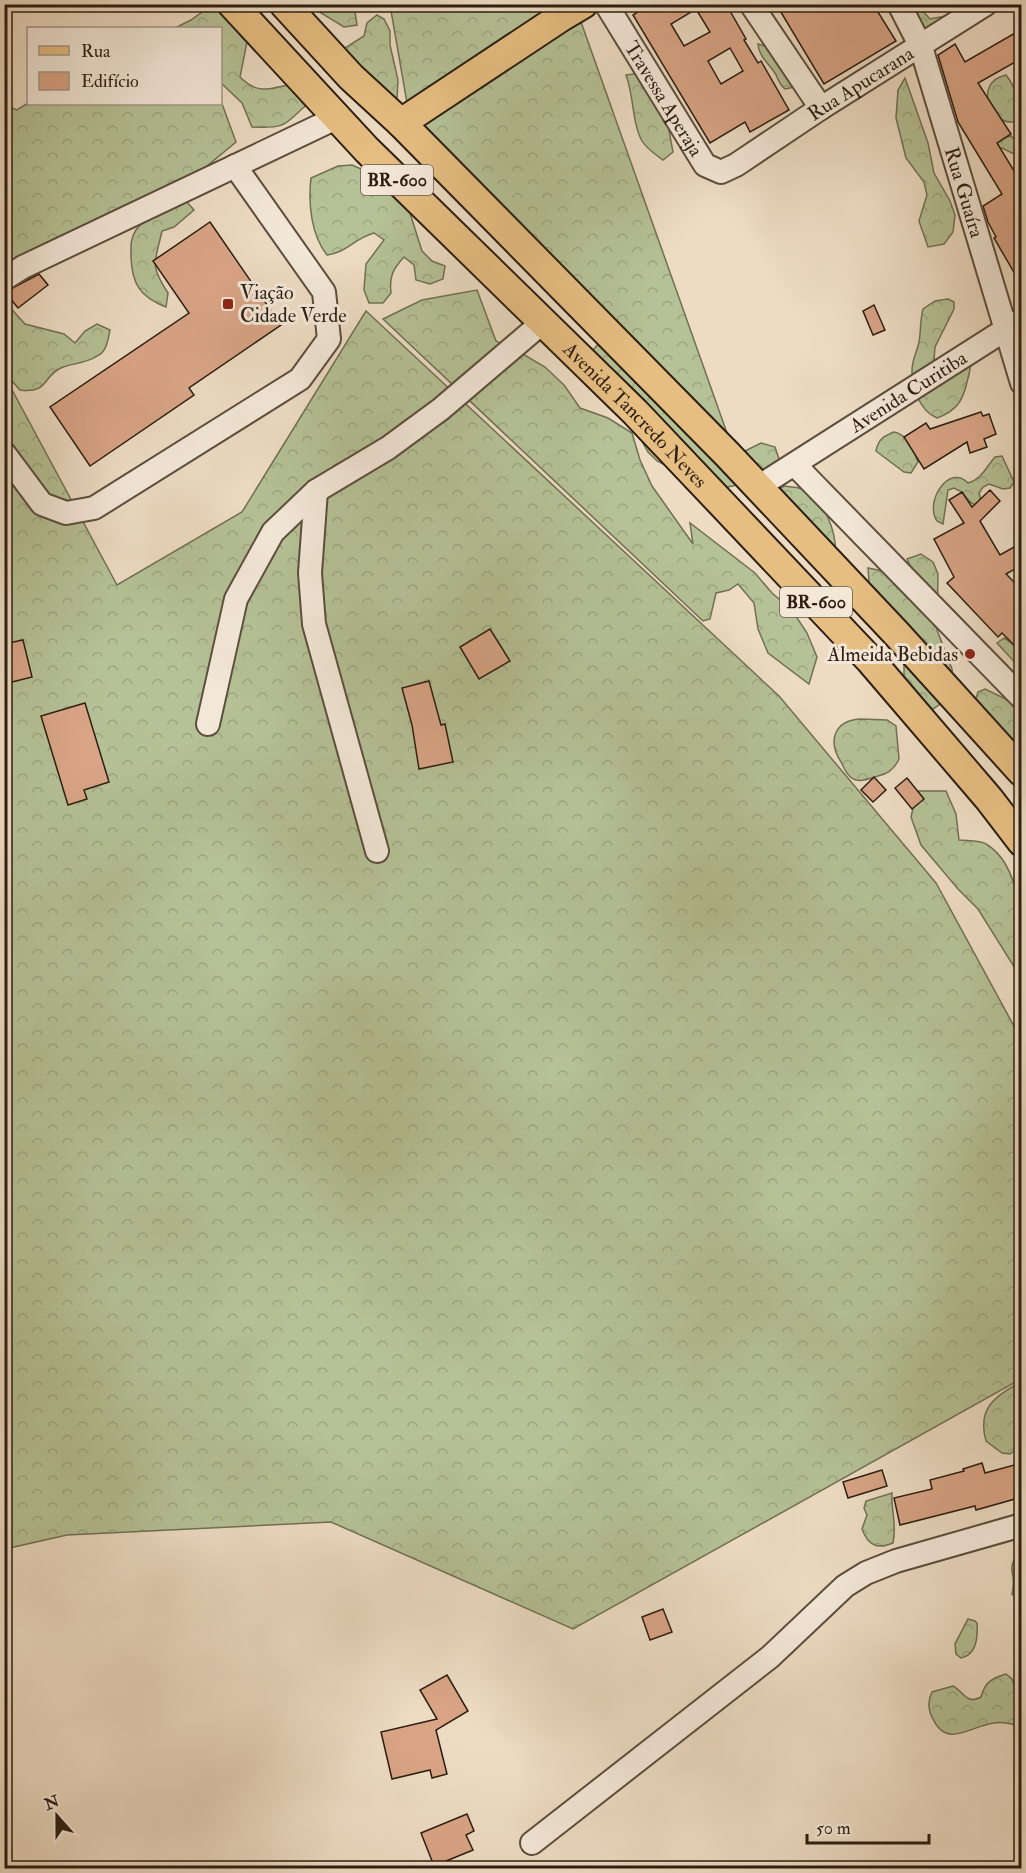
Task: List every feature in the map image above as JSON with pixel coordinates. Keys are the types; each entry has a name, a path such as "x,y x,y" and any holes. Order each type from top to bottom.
{"main road":[{"name":"Avenida Tancredo Neves","path":"232,4 336,118 635,412 870,660 989,799 1022,842"},
{"path":"267,4 297,33 351,77"},
{"name":"Avenida Tancredo Neves","path":"284,4 351,77 400,123 758,487 896,633 1022,772"},
{"path":"400,123 567,9"},
{"path":"456,238 468,232 484,210"}],"street":[{"name":"Travessa Aperaja","path":"606,4 705,165 721,172 736,165"},
{"path":"751,4 821,108"},
{"name":"Rua Guaíra","path":"899,4 921,47 1013,324 1022,383"},
{"name":"Rua Apucarana","path":"736,165 821,108 986,4"},
{"path":"4,279 23,267 336,118"},
{"path":"4,453 42,504 66,513 94,508 300,380 329,339 324,292 235,166"},
{"path":"208,724 236,599 273,532 316,491 388,448 441,409 543,322"},
{"name":"Avenida Curitiba","path":"758,487 1013,324"},
{"path":"795,465 1022,698"},
{"path":"316,491 310,573 314,624 377,851"},
{"path":"532,1844 770,1657 845,1586 866,1573 896,1561 1022,1525"}],"green space":[{"path":"203,5 250,5 248,37 240,77 259,89 293,84 310,102 280,126 252,127 242,103 222,84 222,27 177,27 202,12"},
{"path":"308,5 354,5 357,25 344,27"},
{"path":"390,5 575,5 732,447 411,126"},
{"path":"904,5 917,5 930,19 945,16 949,21 931,31 924,29"},
{"path":"377,15 384,19 390,31 390,45 398,80 397,100 347,54 345,48 364,36 367,23"},
{"path":"758,44 768,47 795,87 785,89 782,86 763,57"},
{"path":"640,73 668,125 673,152 663,160 644,144 636,126 626,75"},
{"path":"1006,75 1015,90 1021,114 1021,119 1011,122 1002,120 995,114 988,97 989,88 995,80"},
{"path":"905,78 928,143 934,173 955,215 953,232 944,244 928,247 919,221 927,195 924,182 906,158 896,118 898,90"},
{"path":"27,104 222,104 236,142 201,171 5,269 4,105 17,110"},
{"path":"1011,136 1021,146 1020,157 1002,148 995,150 986,142"},
{"path":"352,165 386,180 404,201 422,251 432,261 445,266 443,279 430,284 416,280 414,265 404,257 393,273 391,293 383,303 369,303 364,290 366,264 384,240 374,233 340,251 327,255 314,228 310,198 311,178 338,166"},
{"path":"185,200 194,210 174,227 162,231 156,257 158,276 168,293 166,307 150,299 139,288 133,275 132,240 140,225"},
{"path":"477,290 496,341 545,367 564,385 580,408 608,418 632,433 640,460 652,486 693,544 690,523 755,573 772,593 792,610 807,633 817,657 809,684 768,653 758,629 754,603 738,584 729,590 716,593 710,619 703,621 383,319 422,300"},
{"path":"948,299 954,302 954,309 935,347 934,360 940,365 970,362 970,370 958,404 954,409 937,418 926,410 918,398 913,384 912,366 919,342 923,309 935,301"},
{"path":"5,302 25,324 64,334 75,343 85,331 97,324 110,330 108,341 102,353 95,358 56,370 41,387 20,390 11,380 5,362"},
{"path":"366,311 779,696 936,883 1021,1039 1021,1379 573,1629 331,1522 67,1535 5,1549 4,375 117,585 242,512"},
{"path":"601,341 735,456 761,443 775,447 779,459 772,470 733,486 720,488 657,461 648,452 592,351"},
{"path":"894,432 906,439 914,452 918,462 911,473 904,472 876,451 882,439"},
{"path":"1002,456 1014,482 1010,488 1003,489 989,484 983,487 979,493 981,501 978,507 970,502 962,492 954,488 948,490 943,524 937,521 934,513 936,495 946,481 961,478 968,483 973,481 995,457"},
{"path":"785,486 799,488 808,493 823,508 832,528 835,559 771,491"},
{"path":"921,554 933,562 938,574 937,630 952,669 953,685 947,699 925,715 904,682 904,655 873,595 868,568 892,573 913,572 907,559"},
{"path":"1004,638 1017,651 1021,669 997,643"},
{"path":"985,689 1010,701 1021,713 1021,765 975,701 978,692"},
{"path":"860,719 887,720 896,726 899,759 888,772 867,780 856,780 851,777 837,754 834,740 839,728"},
{"path":"917,791 946,791 956,814 959,840 986,844 999,855 1008,869 1019,905 1021,978 978,909 921,845 911,817"},
{"path":"1021,1382 1021,1446 1010,1454 1002,1453 986,1441 984,1420 986,1412 996,1398"},
{"path":"892,1493 893,1543 882,1546 874,1545 867,1539 862,1529 867,1515 864,1508 866,1501"},
{"path":"1021,1549 1021,1603 1012,1594 1012,1567"},
{"path":"968,1619 977,1623 977,1634 973,1649 961,1658 956,1654 955,1644"},
{"path":"1006,1674 1012,1679 1016,1691 1021,1692 1021,1725 997,1723 952,1734 945,1733 939,1728 929,1709 932,1692 953,1686 972,1700 981,1697 990,1681"}],"building":[{"path":"650,4 726,4 746,39 744,40 758,63 761,61 789,110 750,132 745,122 710,143 633,15","holes":["696,9 710,32 684,46 671,24","730,48 743,71 721,84 708,61"]},
{"path":"776,4 873,4 896,41 824,84"},
{"path":"1022,29 1022,58 978,83 1011,134 997,143 1022,184 1022,286 994,238 996,237 983,206 1002,194 958,122 938,55 955,44 965,62"},
{"path":"210,222 281,325 189,388 194,395 90,466 50,407 189,313 153,261"},
{"path":"39,274 48,285 18,308 5,292"},
{"path":"874,305 885,330 873,335 863,311"},
{"path":"981,412 983,416 989,414 996,434 984,439 987,447 970,453 967,442 924,469 904,437 926,423 930,429"},
{"path":"990,490 1000,501 980,521 1000,555 1014,547 1022,561 1022,565 1006,574 1022,590 1022,653 1002,633 998,637 947,583 954,577 934,539 964,523 949,500 962,492 972,507"},
{"path":"490,629 510,661 479,679 460,647"},
{"path":"23,640 32,677 4,684 4,644"},
{"path":"429,681 441,725 445,724 453,762 419,769 412,725 402,688"},
{"path":"85,703 109,782 84,790 87,799 68,805 41,716"},
{"path":"874,777 886,790 873,802 861,790"},
{"path":"907,778 924,799 912,809 895,788"},
{"path":"982,1463 985,1473 1022,1463 1022,1497 976,1510 975,1506 900,1525 894,1498 932,1489 930,1480 964,1471 963,1469"},
{"path":"882,1470 887,1486 848,1498 843,1482"},
{"path":"663,1609 672,1632 650,1640 642,1617"},
{"path":"447,1675 468,1711 436,1730 447,1774 432,1778 430,1770 392,1779 381,1732 437,1719 420,1690"},
{"path":"467,1814 474,1831 466,1835 473,1850 434,1866 421,1833"}],"place":[{"name":"Viação Cidade Verde","path":"228,304"},
{"name":"Almeida Bebidas","path":"970,654"}]}
